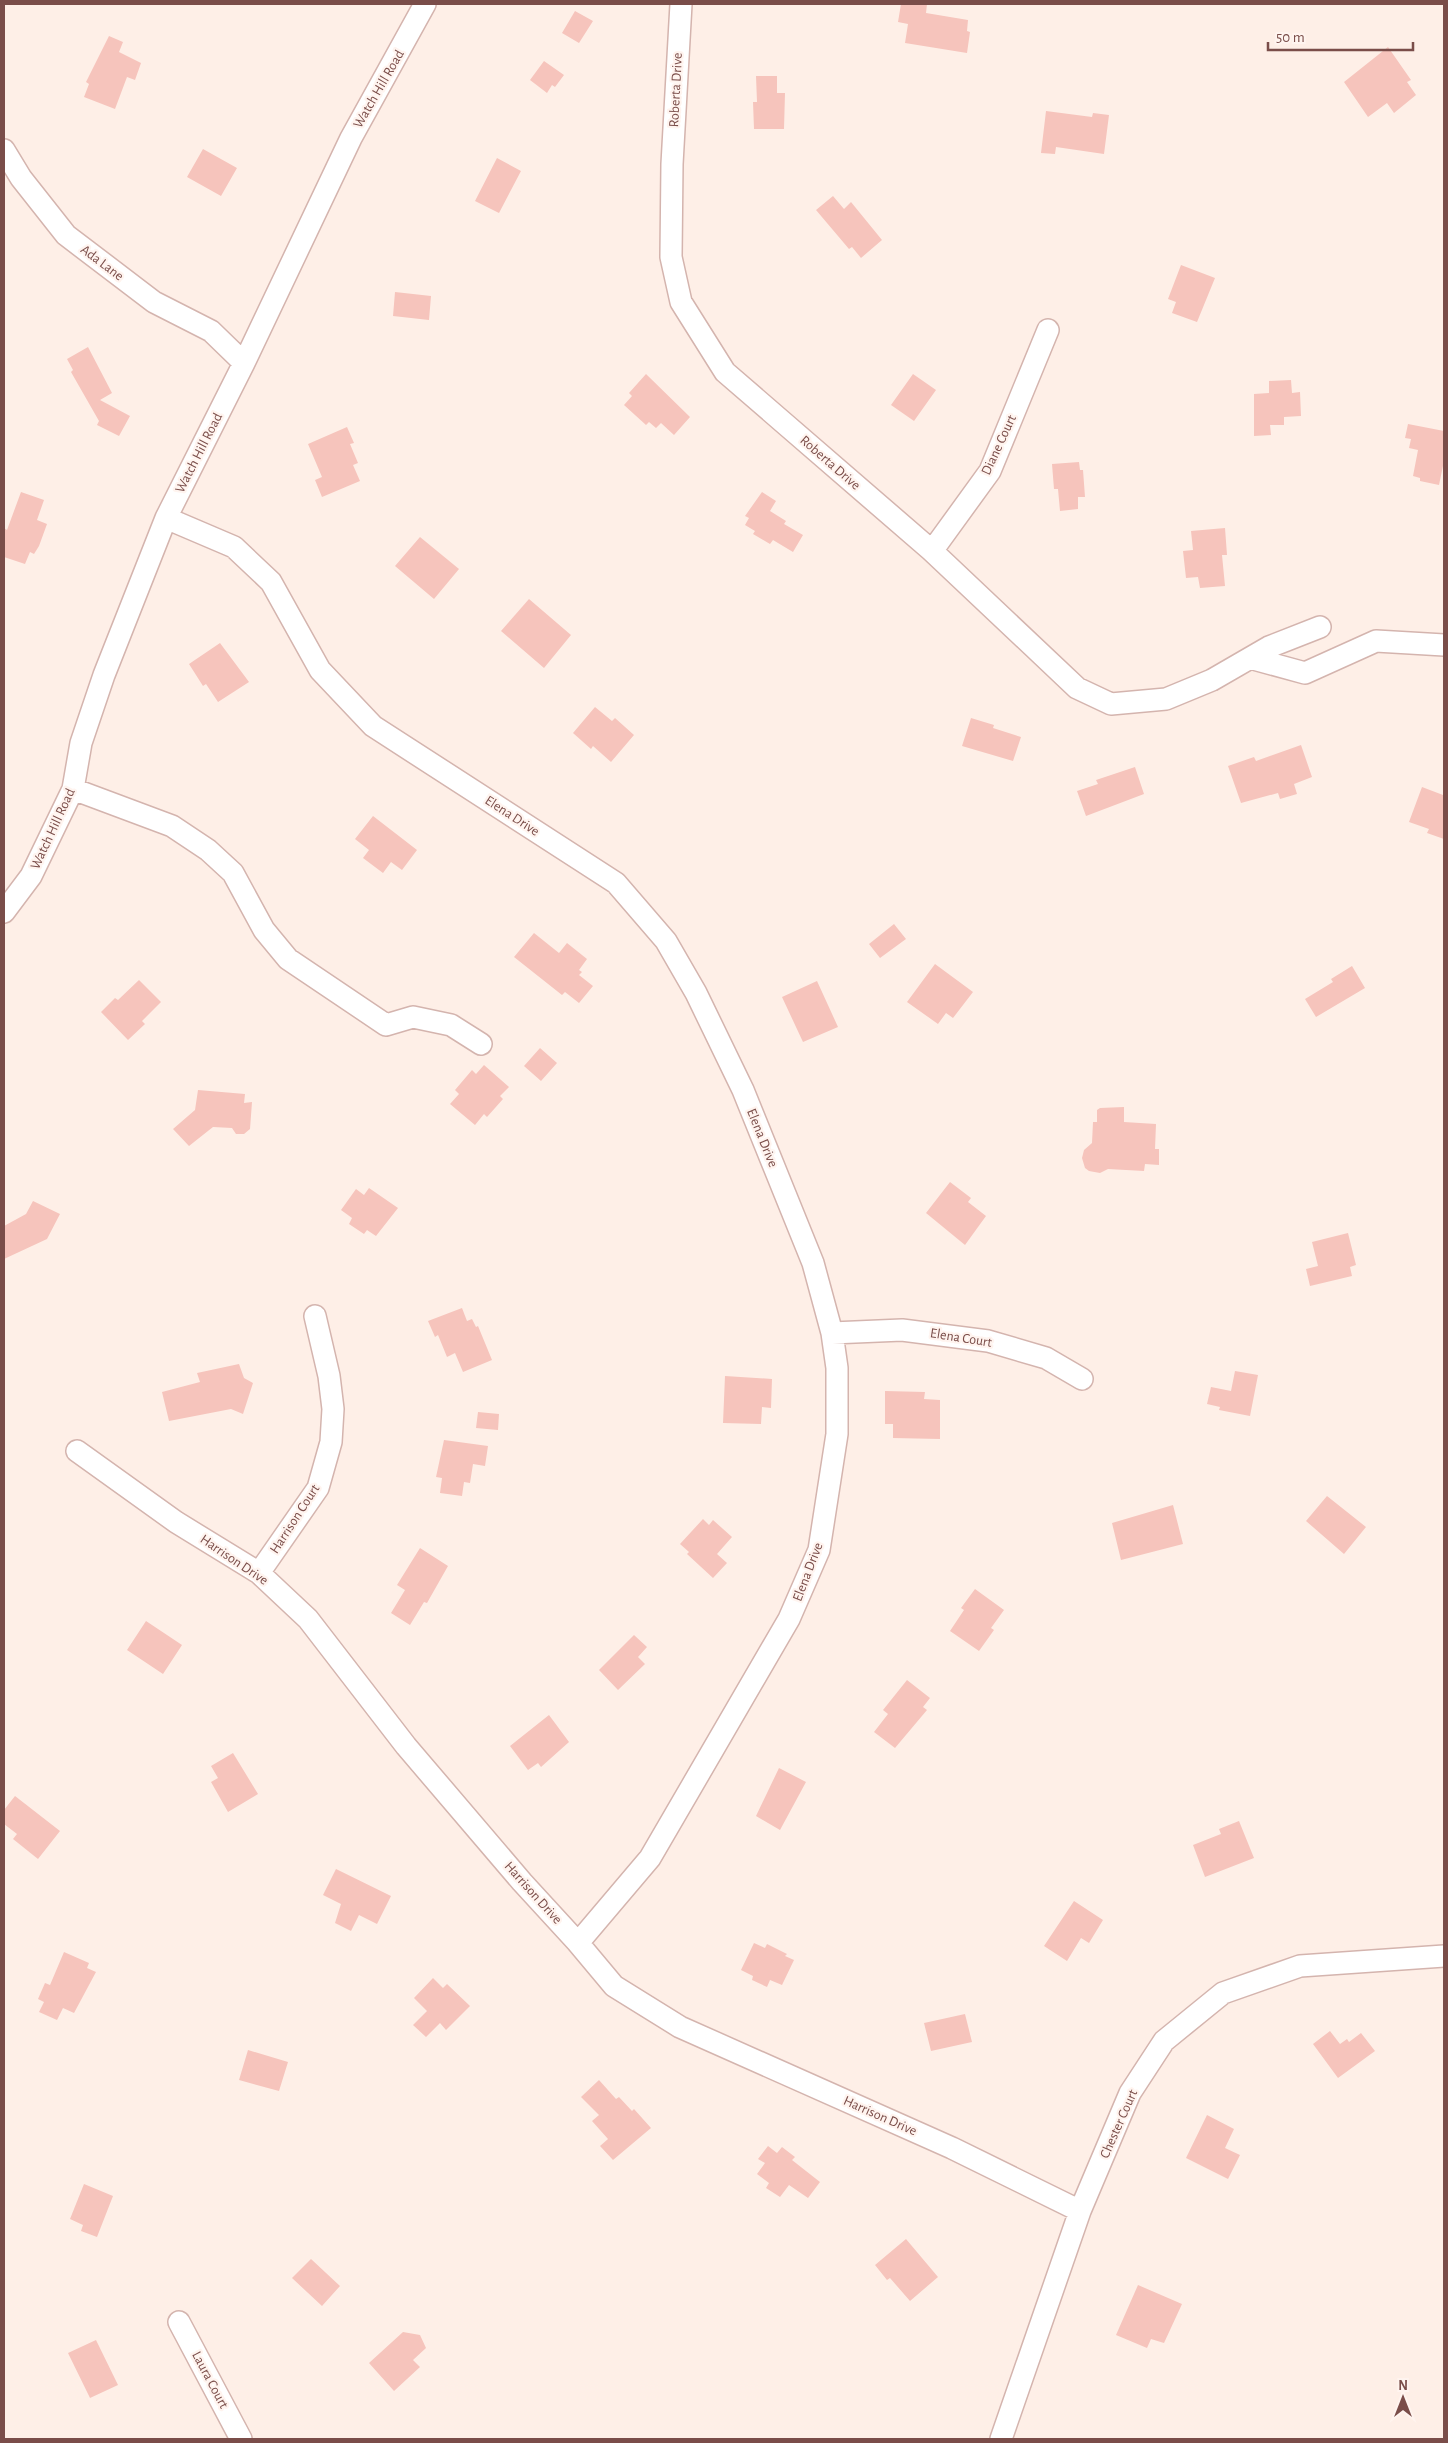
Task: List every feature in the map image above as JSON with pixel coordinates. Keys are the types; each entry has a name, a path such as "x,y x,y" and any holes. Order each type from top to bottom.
{"street":[{"name":"Watch Hill Road","path":"4,912 31,876 73,789 81,744 104,675 166,518 244,363 351,138 425,4"},
{"name":"Roberta Drive","path":"681,4 672,164 671,258 681,302 725,372 932,551 1076,688 1110,704 1166,699 1212,680 1269,647 1320,627"},
{"name":"Ada Lane","path":"4,150 21,178 66,235 154,302 211,330 244,363"},
{"name":"Diane Court","path":"932,551 990,471 1048,330"},
{"name":"Elena Drive","path":"166,518 234,547 271,582 320,670 373,726 616,883 666,941 696,993 743,1090 812,1263 832,1333 837,1368 837,1434 819,1550 789,1619 650,1858 578,1943"},
{"path":"1250,658 1305,673 1376,641 1444,645"},
{"path":"73,789 172,826 208,850 234,873 264,930 288,959 386,1025 413,1017 451,1025 482,1044"},
{"name":"Harrison Court","path":"259,1573 318,1488 331,1442 333,1409 329,1376 315,1316"},
{"name":"Elena Court","path":"832,1333 902,1330 988,1341 1046,1358 1082,1379"},
{"name":"Harrison Drive","path":"77,1450 176,1522 259,1573 308,1619 406,1746 614,1986 680,2027 952,2148 1080,2211"},
{"name":"Chester Court","path":"1002,2439 1080,2211 1130,2093 1164,2041 1223,1993 1300,1966 1444,1956"},
{"name":"Laura Court","path":"179,2322 241,2439"}],"building":[{"path":"901,4 927,4 926,13 968,20 967,31 970,32 967,53 905,43 908,24 898,22"},
{"path":"575,11 593,21 579,43 562,33"},
{"path":"109,36 123,42 119,52 141,63 135,80 127,77 115,109 84,97 89,84 86,82"},
{"path":"1388,47 1411,80 1407,82 1416,95 1394,113 1387,103 1368,117 1344,82"},
{"path":"544,61 564,75 555,87 552,85 547,93 530,80"},
{"path":"756,76 777,76 777,93 785,93 784,129 754,129 753,102 757,102"},
{"path":"1046,111 1092,117 1093,113 1109,115 1104,154 1056,147 1055,154 1041,153"},
{"path":"203,149 237,168 221,196 187,177"},
{"path":"497,158 521,171 499,213 475,201"},
{"path":"833,196 844,209 851,202 882,240 861,258 852,247 849,249 816,210"},
{"path":"1181,265 1215,278 1197,322 1172,313 1176,302 1168,299"},
{"path":"395,292 431,296 429,320 393,316"},
{"path":"88,347 112,393 100,400 130,416 119,436 97,425 99,421 71,372 73,370 67,359"},
{"path":"646,374 690,417 674,435 661,423 656,428 649,422 646,425 624,405 632,396 629,393"},
{"path":"913,374 936,390 914,421 891,405"},
{"path":"1291,380 1292,393 1300,392 1301,416 1284,417 1284,425 1270,425 1271,435 1254,436 1254,394 1269,393 1269,381"},
{"path":"1408,424 1444,431 1444,461 1439,485 1420,481 1420,478 1413,476 1418,450 1409,448 1411,439 1405,438"},
{"path":"347,427 354,443 350,444 358,463 353,465 360,481 322,497 315,480 322,477 308,444"},
{"path":"1079,462 1080,470 1083,470 1085,497 1078,497 1078,509 1060,511 1058,489 1054,489 1052,464"},
{"path":"21,492 44,500 37,520 47,524 39,546 34,554 30,552 25,564 4,557 4,528 7,530"},
{"path":"762,492 776,501 770,511 786,521 784,524 803,535 793,552 773,540 770,544 753,534 755,531 745,525 749,518 745,516"},
{"path":"1225,528 1227,555 1222,555 1225,586 1200,588 1198,577 1186,578 1183,551 1193,550 1191,531"},
{"path":"420,537 459,569 434,599 395,566"},
{"path":"529,599 571,635 544,668 501,631"},
{"path":"220,643 249,682 218,702 206,684 203,686 189,664"},
{"path":"595,707 612,721 615,718 634,735 611,762 593,746 591,749 573,733"},
{"path":"971,718 994,725 993,728 1021,737 1013,761 962,746"},
{"path":"1301,745 1312,777 1294,784 1297,794 1280,799 1278,793 1241,803 1228,766 1254,757 1256,761"},
{"path":"1135,767 1144,794 1086,816 1077,791 1098,784 1096,780"},
{"path":"1422,787 1443,795 1444,793 1444,839 1427,833 1429,829 1409,822"},
{"path":"373,816 417,850 402,870 391,862 383,873 363,858 369,850 355,839"},
{"path":"894,924 906,939 880,958 869,944"},
{"path":"534,933 559,953 567,943 587,959 579,970 582,972 579,975 593,986 579,1003 565,992 562,995 514,957"},
{"path":"935,964 973,992 953,1018 946,1013 938,1024 907,1002"},
{"path":"1352,966 1365,988 1316,1017 1305,999 1333,982 1331,979"},
{"path":"139,980 161,1002 142,1021 145,1024 128,1040 101,1012 115,998 118,1000"},
{"path":"817,981 838,1027 803,1042 782,997"},
{"path":"540,1048 557,1063 541,1081 524,1066"},
{"path":"484,1065 509,1087 500,1096 503,1099 487,1117 484,1114 475,1125 450,1104 459,1094 455,1090 472,1070 476,1074"},
{"path":"198,1090 245,1094 244,1103 252,1102 250,1129 244,1134 236,1134 232,1128 213,1127 189,1146 173,1129 195,1110"},
{"path":"1124,1107 1124,1122 1156,1124 1155,1149 1159,1149 1159,1165 1145,1164 1144,1171 1108,1169 1100,1173 1089,1171 1085,1168 1082,1158 1084,1150 1092,1143 1093,1122 1097,1122 1097,1110 1100,1108"},
{"path":"950,1182 971,1198 968,1202 986,1216 965,1245 926,1213"},
{"path":"369,1188 398,1208 376,1236 367,1230 364,1234 349,1224 352,1218 341,1210 356,1189 364,1195"},
{"path":"33,1201 60,1214 47,1239 4,1259 4,1226 26,1214"},
{"path":"1348,1233 1356,1265 1350,1267 1352,1276 1310,1286 1306,1269 1318,1266 1312,1242"},
{"path":"462,1308 467,1321 472,1319 476,1327 478,1326 492,1360 463,1372 455,1353 447,1357 438,1335 435,1337 428,1321"},
{"path":"239,1364 244,1378 253,1383 243,1414 231,1409 169,1421 162,1392 200,1382 197,1373"},
{"path":"1235,1371 1258,1375 1250,1416 1219,1410 1220,1407 1207,1404 1211,1387 1231,1391"},
{"path":"725,1376 772,1379 771,1408 762,1407 761,1424 723,1423"},
{"path":"885,1391 925,1392 924,1399 940,1400 940,1439 893,1438 893,1424 885,1424"},
{"path":"478,1412 499,1414 498,1430 476,1428"},
{"path":"444,1440 488,1446 485,1466 473,1464 470,1483 464,1482 462,1496 440,1493 442,1478 436,1477"},
{"path":"1327,1496 1366,1527 1344,1554 1306,1521"},
{"path":"1173,1505 1183,1544 1121,1560 1112,1523"},
{"path":"703,1519 709,1525 713,1520 732,1537 717,1554 727,1563 713,1578 687,1554 689,1552 680,1544"},
{"path":"420,1548 448,1566 427,1603 424,1602 410,1625 391,1613 405,1590 397,1585"},
{"path":"975,1589 1004,1610 991,1628 994,1630 979,1651 950,1631 964,1610 961,1608"},
{"path":"146,1621 182,1645 163,1674 127,1650"},
{"path":"634,1635 647,1647 638,1657 645,1664 618,1690 599,1670"},
{"path":"907,1680 930,1698 923,1707 927,1710 895,1748 874,1732 888,1714 883,1710"},
{"path":"549,1715 569,1742 541,1767 538,1763 528,1770 510,1746"},
{"path":"233,1753 258,1794 228,1812 211,1782 218,1778 211,1766"},
{"path":"779,1768 806,1782 780,1830 756,1816"},
{"path":"15,1796 60,1831 38,1859 13,1839 17,1834 4,1824 4,1810"},
{"path":"1239,1821 1254,1858 1205,1877 1193,1845 1221,1834 1219,1829"},
{"path":"336,1869 391,1896 377,1924 359,1915 351,1931 335,1923 341,1904 323,1895"},
{"path":"1074,1901 1103,1920 1089,1943 1081,1938 1067,1961 1044,1946"},
{"path":"754,1943 765,1948 767,1944 787,1954 785,1956 794,1960 782,1985 770,1980 767,1987 752,1980 753,1976 741,1970"},
{"path":"64,1952 89,1963 87,1968 96,1972 74,2013 63,2008 57,2020 39,2012 44,2002 38,1999 45,1983 50,1985"},
{"path":"433,1978 443,1988 447,1984 470,2006 446,2030 440,2023 426,2037 413,2025 427,2011 414,1998"},
{"path":"965,2014 972,2042 931,2051 924,2023"},
{"path":"1330,2031 1340,2044 1347,2039 1349,2042 1361,2033 1375,2051 1338,2078 1313,2044"},
{"path":"248,2050 288,2062 279,2091 239,2080"},
{"path":"599,2080 616,2099 619,2097 632,2111 634,2109 651,2128 613,2160 600,2146 608,2139 592,2121 599,2115 581,2097"},
{"path":"1207,2115 1234,2129 1225,2148 1240,2155 1228,2179 1186,2158"},
{"path":"768,2146 777,2153 782,2147 795,2157 792,2160 820,2182 808,2198 789,2185 780,2197 766,2188 769,2183 757,2174 765,2163 758,2159"},
{"path":"84,2184 113,2196 97,2237 81,2231 83,2225 70,2219"},
{"path":"906,2239 938,2277 910,2301 890,2278 887,2280 875,2265"},
{"path":"311,2259 340,2286 322,2306 292,2278"},
{"path":"1138,2285 1182,2304 1164,2343 1151,2339 1147,2348 1116,2335"},
{"path":"403,2332 420,2335 426,2348 413,2360 420,2367 394,2391 369,2363"},
{"path":"96,2340 118,2385 90,2398 68,2353"}]}
